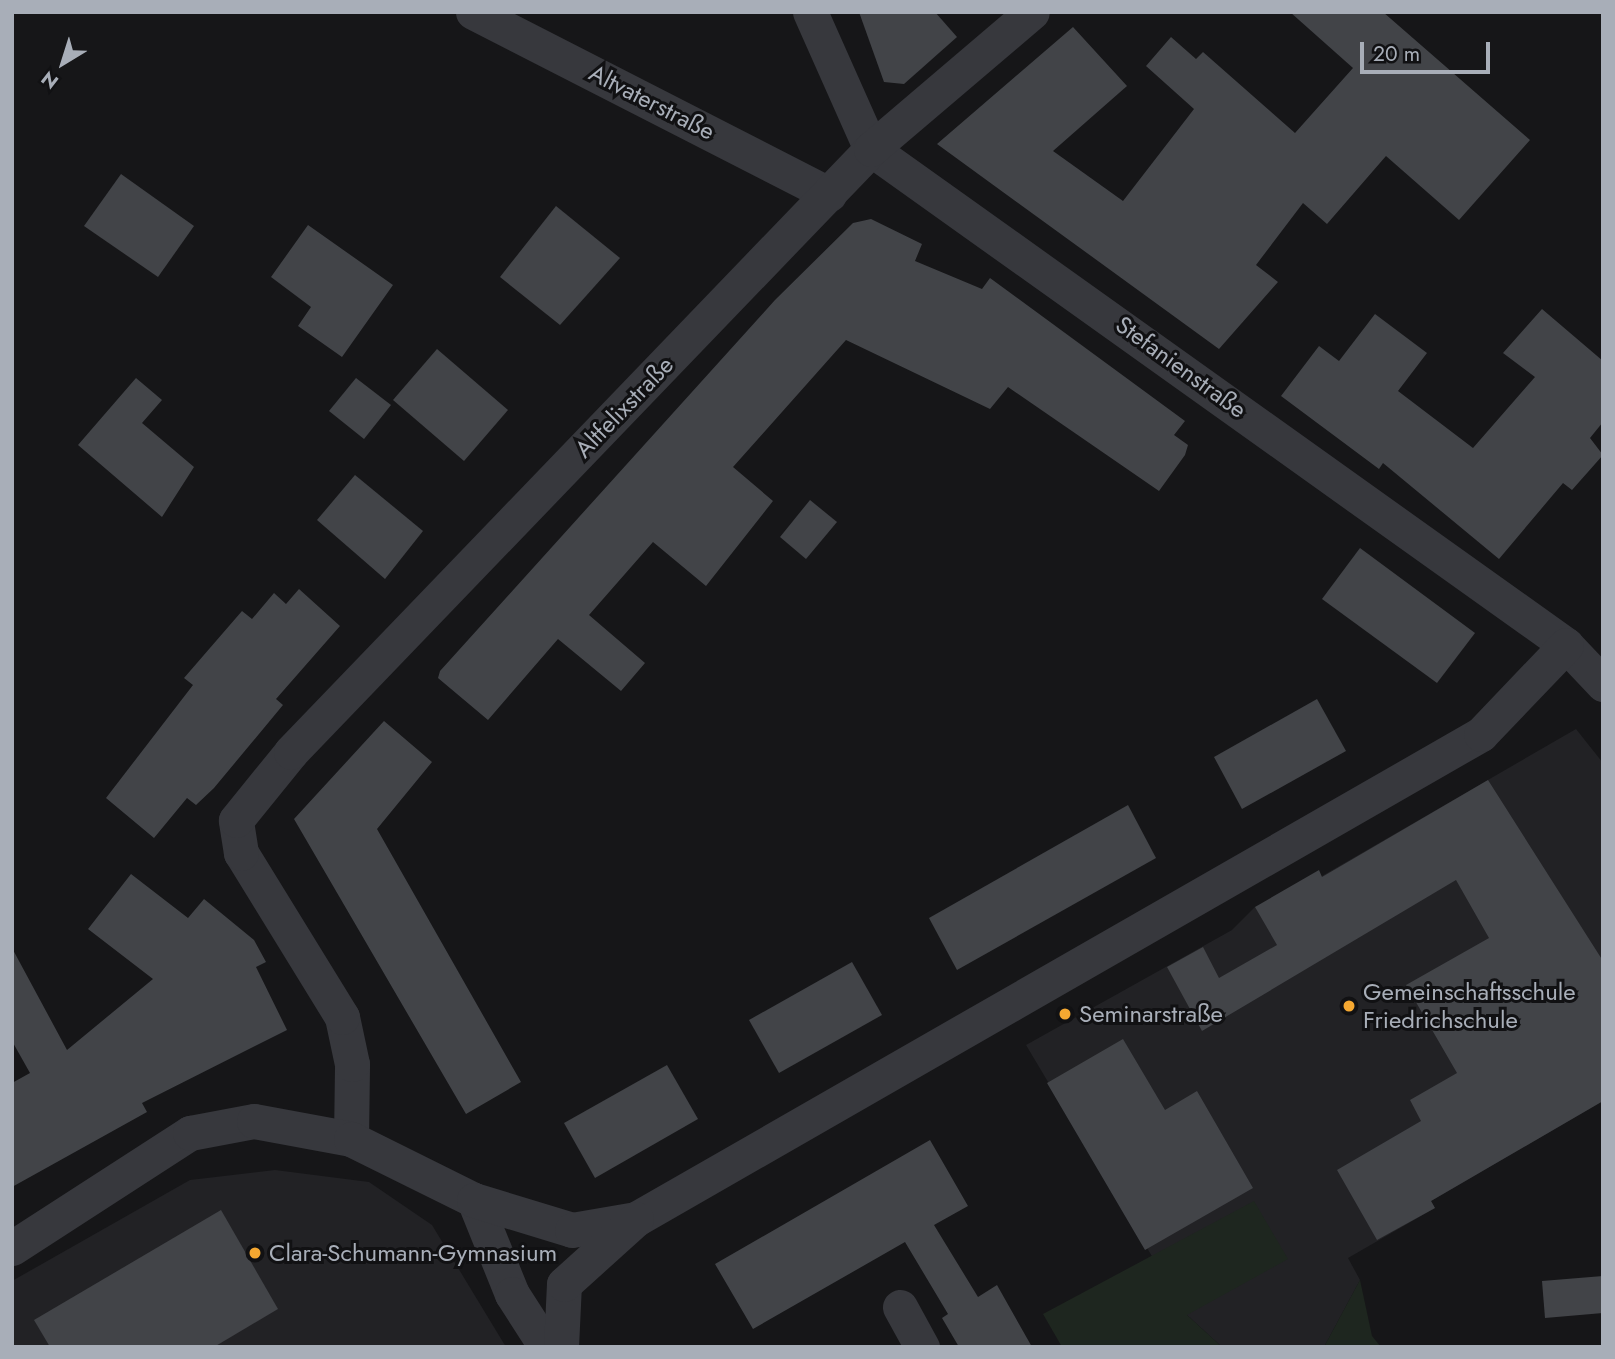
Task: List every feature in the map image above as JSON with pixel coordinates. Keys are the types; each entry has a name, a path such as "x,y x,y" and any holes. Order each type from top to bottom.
{"street":[{"name":"Altvaterstraße","path":"473,12 829,194"},
{"path":"810,12 872,149"},
{"name":"Altfelixstraße","path":"351,1139 352,1063 342,1017 241,853 236,820 291,752 872,149 1032,12"},
{"name":"Stefanienstraße","path":"872,149 1566,645 1603,684"},
{"path":"561,1347 564,1284 636,1220 1481,734 1566,645"},
{"path":"12,1248 190,1133 254,1121 351,1139 474,1200 572,1230 636,1220"},
{"path":"474,1200 512,1294 546,1347"},
{"path":"900,1307 922,1347"}],"shaded area":[{"name":"Gemeinschaftsschule Friedrichschule","path":"1576,729 1603,763 1603,1101 1431,1201 1435,1208 1348,1258 1360,1280 1324,1347 1222,1347 1187,1315 1026,1045 1232,930 1255,907 1322,876"},
{"name":"Clara-Schumann-Gymnasium","path":"275,1170 369,1182 432,1225 506,1347 12,1347 12,1281 190,1180"},
{"path":"1254,1201 1288,1259 1187,1315 1222,1347 1062,1347 1043,1314"},
{"path":"1360,1280 1372,1336 1381,1347 1324,1347"}],"building":[{"path":"859,12 935,12 957,37 904,84 884,82"},
{"path":"1290,12 1383,12 1530,140 1459,220 1386,156 1327,224 1303,203 1256,265 1278,282 1219,349 937,144 1073,27 1127,86 1053,151 1123,201 1194,109 1146,66 1171,37 1196,59 1203,52 1295,133 1353,68"},
{"path":"121,174 194,226 158,277 84,226"},
{"path":"556,206 620,258 560,325 500,277"},
{"path":"871,219 922,244 915,261 982,289 990,278 1185,421 1174,435 1188,445 1185,455 1159,491 1008,387 990,409 846,340 733,467 773,501 706,586 653,542 589,615 645,663 621,691 558,639 488,720 438,678 440,671 775,300 853,223"},
{"path":"308,225 393,285 342,357 298,326 311,307 271,277"},
{"path":"1542,309 1603,361 1603,422 1590,438 1603,455 1572,490 1563,483 1499,559 1383,463 1379,469 1281,396 1319,346 1339,361 1375,314 1427,353 1398,391 1473,448 1535,377 1503,353"},
{"path":"437,349 508,410 464,461 393,400"},
{"path":"136,378 162,400 142,423 194,467 162,517 78,445"},
{"path":"356,378 391,405 364,439 329,411"},
{"path":"355,475 423,531 385,579 317,520"},
{"path":"810,500 837,522 806,559 780,537"},
{"path":"1360,548 1475,633 1437,683 1322,599"},
{"path":"299,589 340,626 276,699 283,705 214,788 196,805 187,798 154,838 106,798 193,685 184,678 242,611 252,619 274,593 286,604"},
{"path":"1317,699 1346,751 1242,809 1214,757"},
{"path":"384,721 432,762 377,829 521,1082 466,1114 294,819"},
{"path":"1488,780 1603,961 1603,1101 1431,1201 1435,1208 1377,1240 1337,1170 1421,1121 1410,1100 1457,1073 1406,985 1489,938 1456,880 1202,1031 1167,967 1203,947 1219,978 1277,945 1255,907 1319,870 1322,877"},
{"path":"1128,805 1156,858 957,970 929,918"},
{"path":"131,874 188,918 204,899 254,940 266,962 256,967 287,1030 142,1103 147,1112 12,1187 12,1083 30,1073 12,1041 12,948 67,1050 153,979 88,929"},
{"path":"852,962 882,1015 779,1073 749,1020"},
{"path":"1123,1039 1165,1110 1197,1091 1253,1188 1145,1250 1047,1083"},
{"path":"667,1065 698,1119 595,1178 564,1123"},
{"path":"930,1140 968,1206 934,1225 978,1297 997,1285 1032,1347 959,1347 942,1318 948,1314 905,1242 753,1329 715,1264"},
{"path":"221,1210 278,1309 214,1347 50,1347 34,1320"},
{"path":"1603,1276 1603,1313 1545,1318 1542,1281"}],"place":[{"name":"Gemeinschaftsschule Friedrichschule","path":"1349,1006"},
{"name":"Seminarstraße","path":"1065,1014"},
{"name":"Clara-Schumann-Gymnasium","path":"255,1253"}]}
